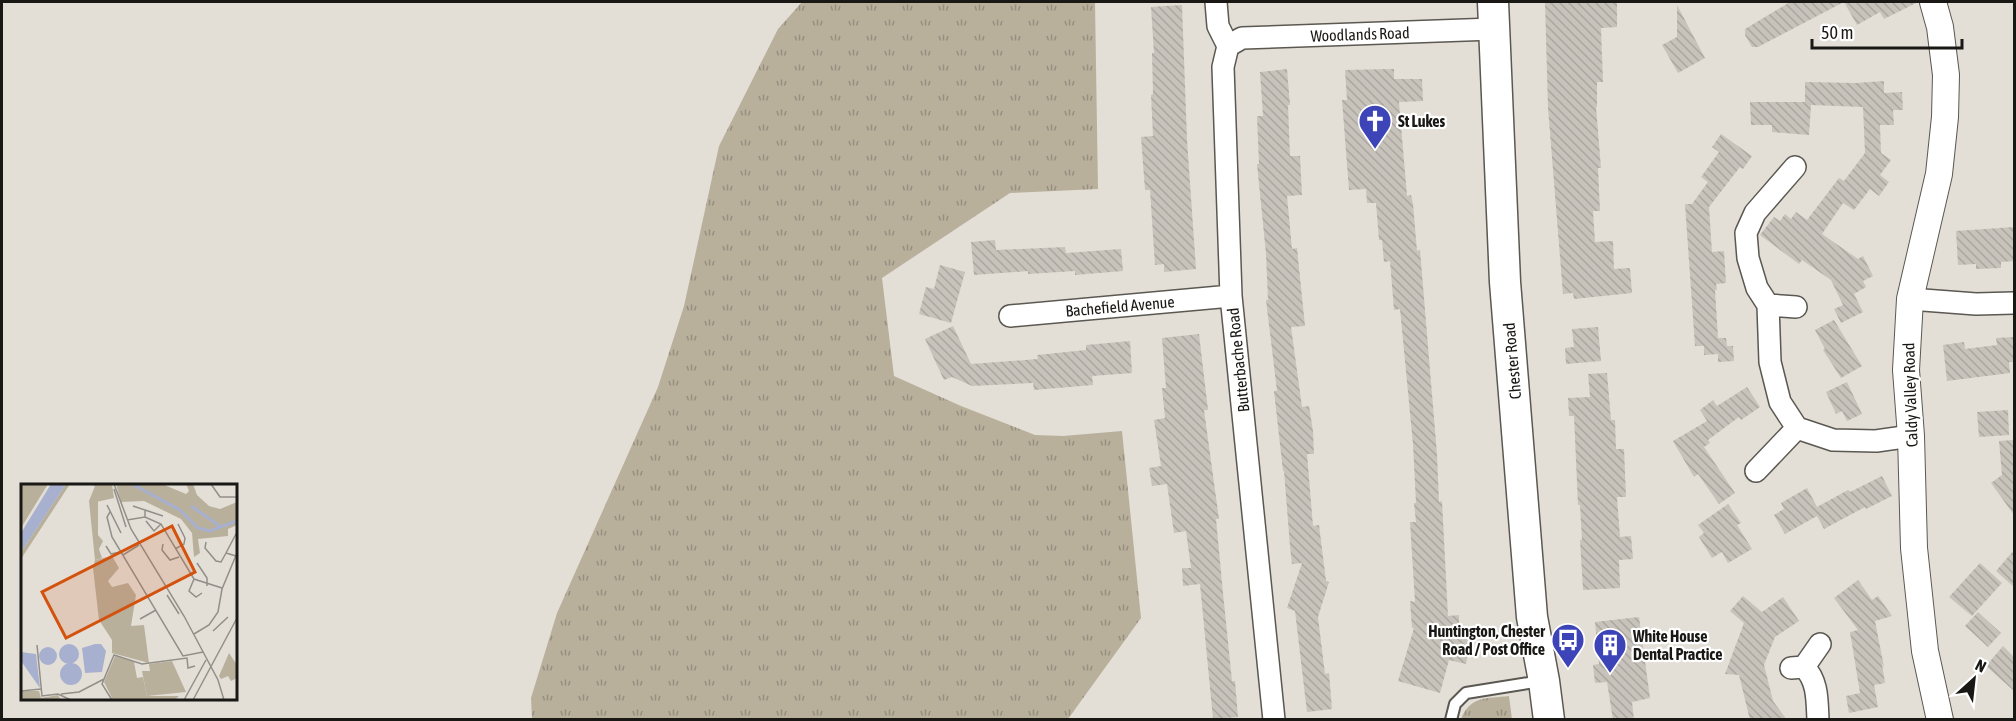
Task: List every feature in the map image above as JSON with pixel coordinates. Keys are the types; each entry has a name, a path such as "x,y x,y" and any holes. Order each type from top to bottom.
{"main road":[{"name":"Chester Road","path":"1493,15 1506,294 1532,617 1549,720"}],"street":[{"path":"1216,2 1218,26 1228,46"},
{"name":"Caldy Valley Road","path":"1933,2 1940,27 1946,75 1946,117 1939,174 1910,299 1906,370 1911,436 1914,548 1925,651 1940,720"},
{"name":"Woodlands Road","path":"1228,46 1242,38 1493,15"},
{"name":"Butterbache Road","path":"1228,46 1223,67 1231,296 1274,720"},
{"path":"1795,167 1755,213 1746,233 1748,258 1756,288 1768,305 1770,362 1780,402 1797,428 1833,440 1876,441 1911,436"},
{"name":"Bachefield Avenue","path":"1010,316 1231,296"},
{"path":"1910,299 1976,304 2014,303"},
{"path":"1768,305 1796,307"},
{"path":"1756,471 1797,428"},
{"path":"1818,720 1817,693 1812,675 1797,667 1820,644"}],"lane":[{"path":"1452,720 1455,704 1466,693 1544,681"}],"green space":[{"path":"802,2 1095,2 1098,189 1010,193 882,278 894,376 961,406 1035,435 1063,436 1122,431 1141,618 1068,719 532,719 531,698 557,613 658,387 684,306 719,146 778,29"},
{"path":"1509,696 1512,719 1461,719 1469,706 1475,702 1486,698"}],"building":[{"path":"1545,2 1617,2 1617,27 1601,28 1603,82 1597,82 1596,107 1601,168 1598,168 1600,211 1593,211 1595,242 1613,241 1614,269 1630,268 1632,293 1574,299 1573,293 1563,294 1548,108"},
{"path":"1790,2 1844,2 1758,47 1752,47 1745,35 1745,29"},
{"path":"1844,2 1918,2 1884,19 1880,12 1857,25"},
{"path":"1182,5 1187,140 1196,269 1164,272 1164,264 1155,265 1150,190 1145,190 1141,137 1153,136 1151,95 1153,94 1152,53 1154,53 1151,7"},
{"path":"1677,5 1705,58 1678,73 1662,45 1677,37"},
{"path":"1287,69 1290,156 1300,156 1302,195 1287,196 1292,249 1297,248 1305,326 1291,327 1302,407 1309,406 1313,431 1314,454 1307,454 1313,526 1319,525 1326,581 1329,582 1318,617 1325,674 1329,673 1332,709 1307,712 1295,611 1287,608 1302,563 1292,564 1274,391 1277,391 1266,300 1268,300 1266,254 1257,164 1259,164 1257,116 1263,116 1260,72"},
{"path":"1394,69 1394,79 1422,79 1423,101 1399,102 1407,196 1411,195 1417,251 1420,250 1439,502 1442,501 1448,616 1459,615 1459,635 1471,637 1466,664 1449,660 1440,693 1398,681 1414,628 1412,628 1410,601 1415,602 1410,522 1416,522 1413,444 1400,309 1394,310 1390,261 1384,262 1382,240 1379,240 1376,203 1367,203 1366,189 1349,190 1342,100 1347,100 1345,70"},
{"path":"1884,81 1884,93 1902,92 1903,110 1893,110 1894,125 1880,125 1881,153 1891,160 1880,175 1889,182 1879,196 1870,189 1854,210 1843,203 1822,234 1858,259 1863,256 1873,276 1863,281 1866,287 1854,294 1863,312 1841,323 1834,309 1843,305 1831,280 1802,260 1799,264 1760,235 1774,217 1780,221 1785,214 1791,219 1796,212 1807,220 1839,178 1844,181 1865,153 1863,107 1811,105 1809,135 1772,132 1772,125 1751,125 1750,102 1805,102 1805,82"},
{"path":"1721,134 1752,156 1743,169 1740,167 1709,207 1712,252 1724,251 1726,283 1716,284 1717,290 1715,290 1718,338 1726,338 1727,346 1733,346 1734,361 1718,362 1718,354 1704,355 1704,346 1695,346 1685,204 1692,204 1708,182 1701,177 1719,152 1712,147"},
{"path":"2014,227 2014,261 2001,262 2001,268 1976,269 1976,264 1958,265 1956,231"},
{"path":"995,240 996,250 1065,247 1066,253 1121,249 1123,271 1075,275 1075,271 1028,274 1028,271 974,275 971,242"},
{"path":"940,265 965,272 951,323 919,314 926,287 934,289"},
{"path":"1834,320 1862,366 1841,378 1823,350 1825,349 1815,330"},
{"path":"953,326 971,364 1038,359 1037,355 1086,350 1086,345 1130,341 1132,373 1092,376 1093,385 1034,390 1033,383 972,386 952,377 944,380 925,339"},
{"path":"1598,327 1601,361 1566,364 1565,348 1574,347 1572,329"},
{"path":"1199,334 1208,410 1204,410 1219,519 1216,519 1223,593 1238,717 1213,719 1200,584 1183,586 1182,568 1191,568 1186,531 1174,533 1167,484 1152,486 1149,468 1161,466 1154,420 1165,418 1162,388 1166,388 1162,338"},
{"path":"2014,337 2014,362 2009,362 2010,373 1947,381 1943,345 1964,342 1965,349 1997,345 1996,338"},
{"path":"1607,373 1611,420 1615,420 1616,449 1624,449 1626,497 1617,497 1620,537 1631,536 1633,559 1619,560 1620,588 1583,590 1574,416 1569,416 1568,398 1590,397 1588,374"},
{"path":"1847,382 1862,414 1847,421 1842,411 1836,414 1826,392"},
{"path":"1747,387 1760,407 1741,420 1739,417 1708,440 1710,443 1704,447 1735,493 1719,504 1698,474 1694,477 1673,441 1707,421 1700,410 1713,400 1717,406"},
{"path":"2008,410 2009,435 1979,437 1977,412"},
{"path":"2014,440 2014,515 1991,483 2002,475 1999,441"},
{"path":"1882,476 1892,496 1866,509 1865,507 1824,529 1817,516 1785,534 1774,515 1784,509 1781,503 1807,488 1817,507 1848,490 1850,492"},
{"path":"1728,504 1741,523 1737,525 1752,549 1728,563 1722,552 1712,558 1699,537 1704,533 1698,525"},
{"path":"2014,550 2014,587 1996,571"},
{"path":"1980,563 2002,583 1972,616 1949,597"},
{"path":"1858,580 1872,600 1878,596 1892,616 1875,621 1885,683 1874,685 1878,707 1849,713 1846,696 1860,693 1850,632 1858,630 1834,598"},
{"path":"1743,596 1762,612 1783,597 1799,621 1775,637 1764,665 1773,701 1787,720 1750,720 1739,675 1725,674 1744,623 1730,611"},
{"path":"1978,612 2001,633 1988,647 1965,626"},
{"path":"1639,617 1650,698 1632,702 1634,720 1613,720 1607,682 1595,683 1593,665 1599,664 1595,622"},
{"path":"2003,646 2014,657 2014,691 1986,666"}],"place":[{"name":"St Lukes","path":"1375,150"},
{"name":"Huntington, Chester Road / Post Office","path":"1568,669"},
{"name":"White House Dental Practice","path":"1610,674"}]}
